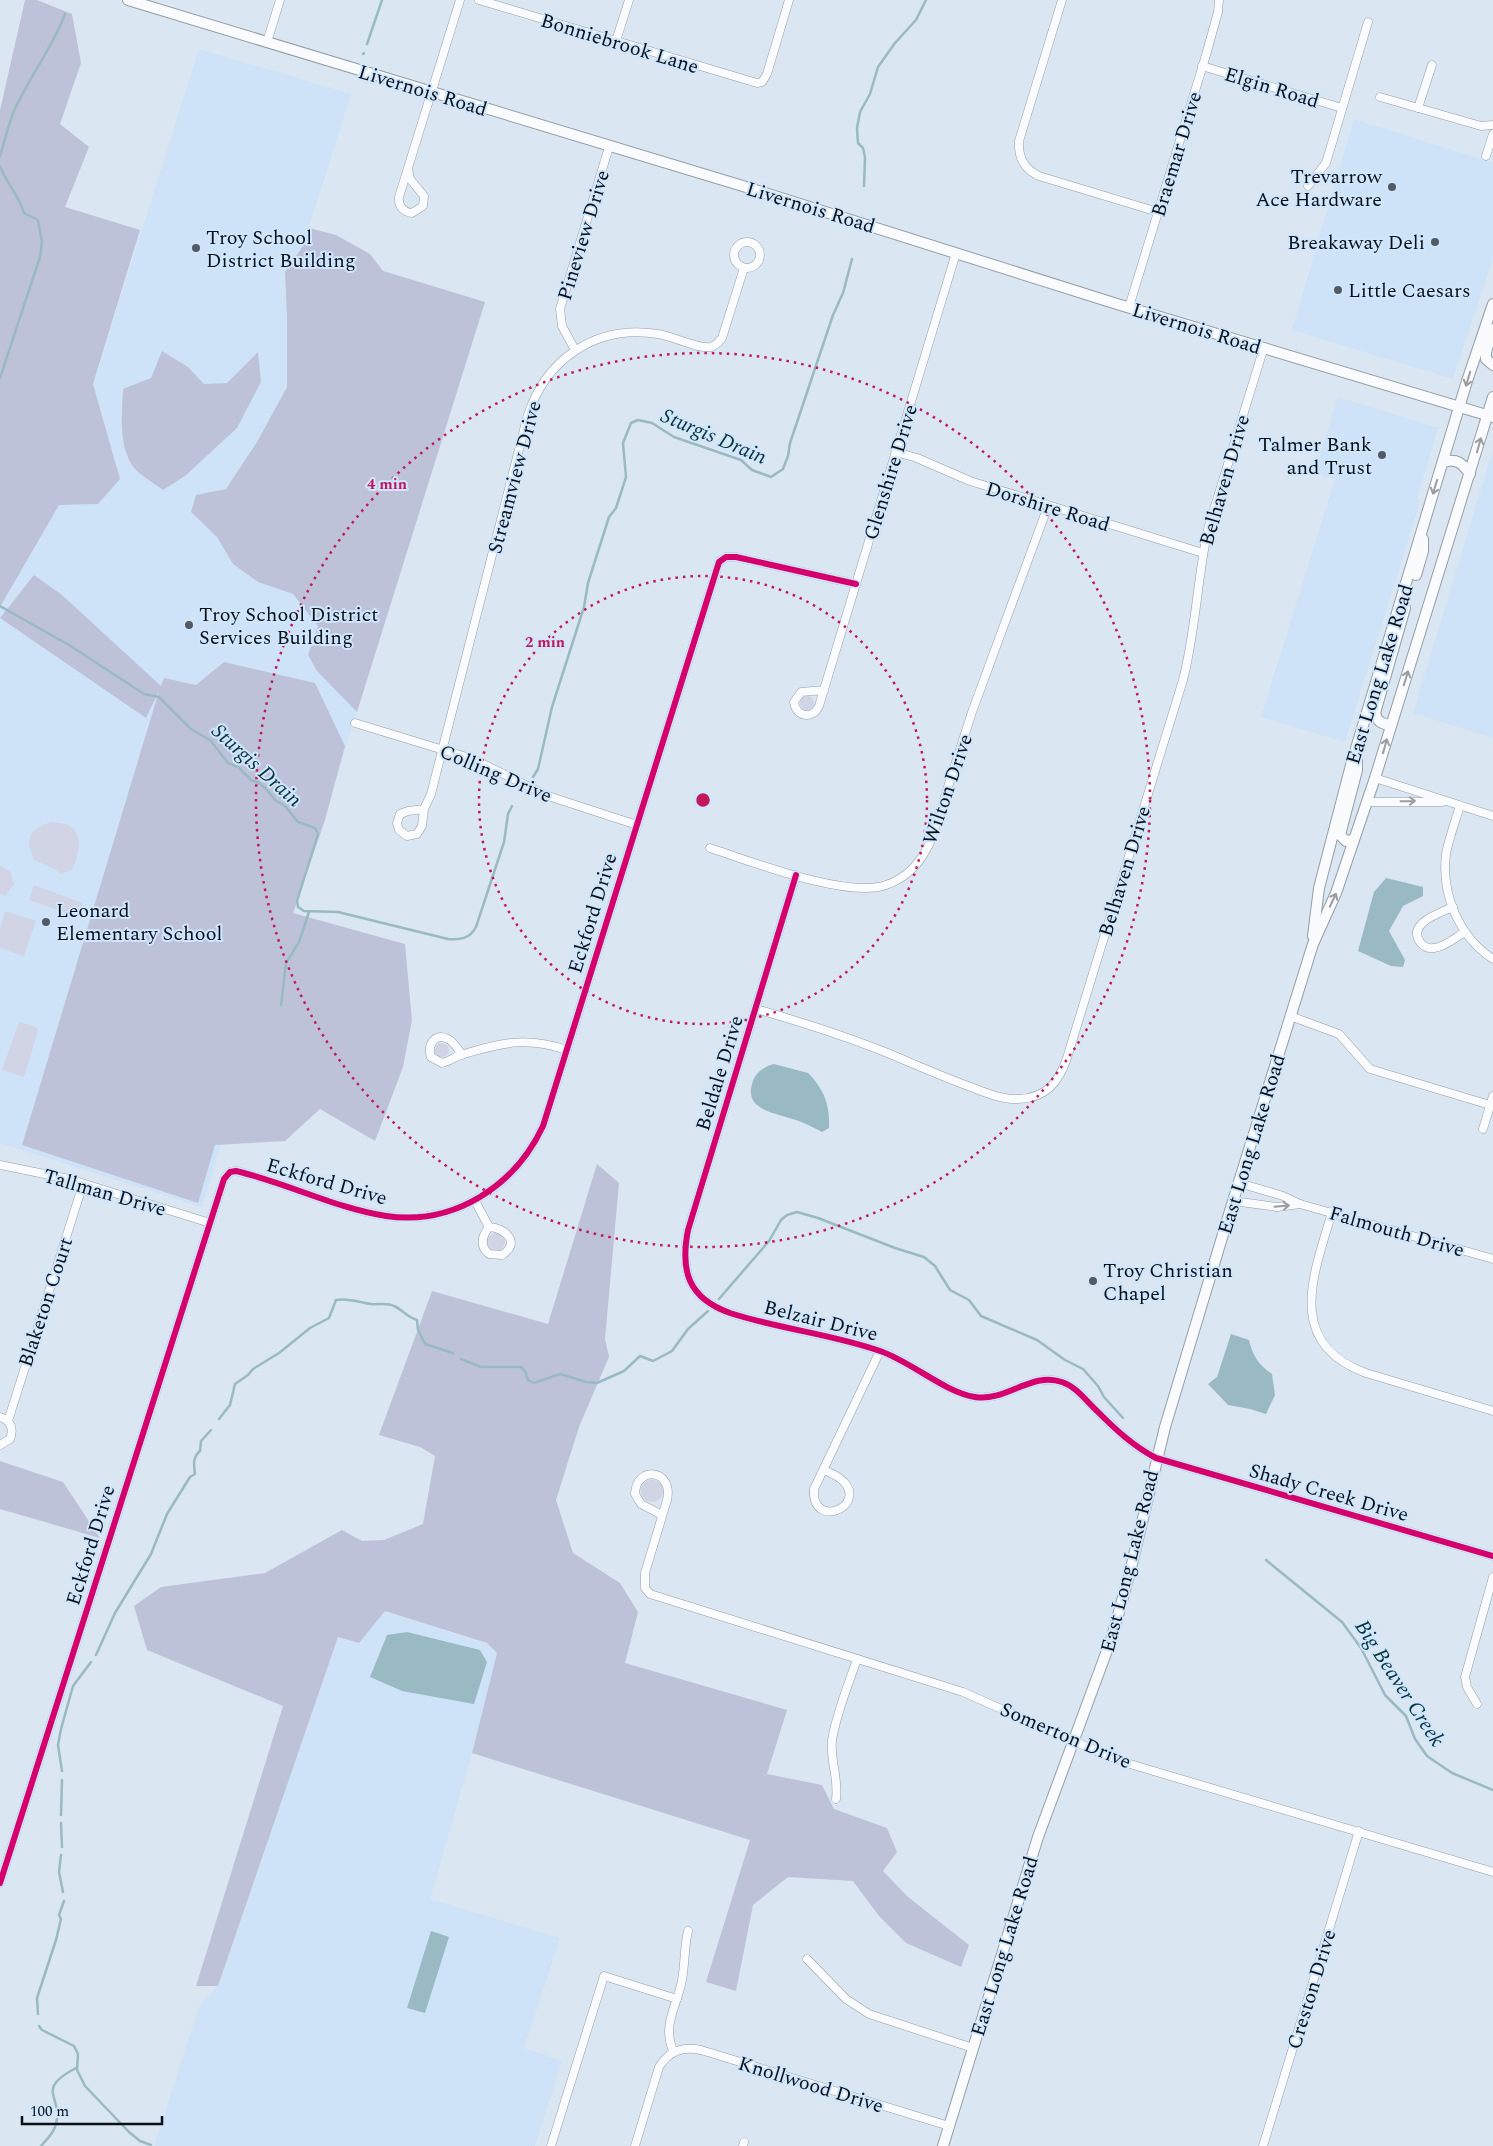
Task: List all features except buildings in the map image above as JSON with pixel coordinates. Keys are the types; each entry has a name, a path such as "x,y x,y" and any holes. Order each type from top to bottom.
{"main road":[{"name":"Livernois Road","path":"128,0 746,187 1129,307 1490,417"},
{"name":"East Long Lake Road","path":"1312,944 1319,888 1353,757 1459,407 1493,304"},
{"path":"1493,329 1486,352 1486,359 1493,365"},
{"name":"East Long Lake Road","path":"943,2146 1038,1837 1073,1740 1098,1678 1114,1629 1130,1572 1156,1458 1312,944 1336,893 1375,778 1470,474 1490,417 1493,398"},
{"path":"1443,462 1453,459 1460,462 1470,474"},
{"path":"1391,725 1379,722 1376,719 1375,713 1423,551 1423,528"},
{"path":"1353,757 1357,761 1357,770 1340,835 1346,842 1354,840"}],"street":[{"path":"267,42 280,0"},
{"path":"408,169 410,179 424,196 423,206 412,213 403,210 399,201 408,169 431,92 460,0"},
{"name":"Bonniebrook Lane","path":"479,0 753,83 762,82 767,74 789,0"},
{"path":"616,42 629,0"},
{"path":"1062,0 1019,142 1022,160 1029,170 1039,176 1158,212"},
{"name":"Braemar Drive","path":"1129,307 1218,12 1219,0"},
{"path":"1308,186 1326,163 1368,22"},
{"path":"1418,108 1432,65"},
{"name":"Elgin Road","path":"1202,66 1342,108"},
{"path":"1380,97 1481,126 1493,125"},
{"path":"1486,156 1493,134"},
{"name":"Pineview Drive","path":"575,350 562,326 560,309 609,147"},
{"name":"Glenshire Drive","path":"824,690 956,253"},
{"name":"Streamview Drive","path":"424,809 431,794 444,750 530,407 538,390 547,376 575,350 599,338 633,332 660,334 704,347 715,345 722,338 744,268"},
{"name":"Belhaven Drive","path":"756,1009 849,1038 952,1080 1005,1098 1019,1100 1034,1097 1052,1087 1058,1079 1067,1058 1183,680 1191,643 1203,553 1217,496 1264,347"},
{"name":"Dorshire Road","path":"896,452 918,458 958,477 1203,553"},
{"name":"Wilton Drive","path":"710,848 796,875 849,888 876,888 886,885 909,872 925,852 938,819 972,712 1048,506"},
{"name":"Eckford Drive","path":"0,1883 224,1179 230,1172 236,1171 387,1216 429,1216 452,1210 475,1201 506,1180 530,1151 543,1126 719,562 726,557 736,557 856,584"},
{"name":"Colling Drive","path":"355,722 488,765 524,786 548,796 637,824"},
{"path":"1375,778 1493,816"},
{"path":"1367,802 1449,802"},
{"path":"1460,806 1449,840 1446,865 1448,889 1453,907 1465,932 1477,947 1493,959"},
{"name":"Beldale Drive","path":"690,1282 684,1254 688,1230 796,875"},
{"path":"1453,907 1422,922 1418,932 1420,942 1426,948 1436,948 1465,932"},
{"path":"1290,1016 1339,1034 1370,1069 1490,1105"},
{"path":"462,1054 500,1043 525,1041 545,1043 567,1050"},
{"path":"1483,1129 1493,1096"},
{"name":"Tallman Drive","path":"0,1165 51,1175 210,1223"},
{"name":"Falmouth Drive","path":"1239,1183 1283,1196 1300,1204 1493,1259"},
{"name":"Blaketon Court","path":"0,1445 7,1443 12,1434 12,1429 4,1419 83,1184"},
{"path":"475,1201 488,1227"},
{"name":"Falmouth Drive","path":"1233,1201 1277,1207 1300,1204"},
{"path":"1332,1212 1314,1277 1310,1304 1314,1323 1330,1352 1346,1364 1366,1373 1493,1410"},
{"name":"Belzair Drive","path":"690,1282 701,1296 724,1311 880,1350 952,1389 973,1397 996,1396 1039,1381 1052,1380 1065,1383 1082,1395 1121,1434 1144,1452 1156,1458"},
{"path":"824,1470 843,1480 849,1490 848,1501 840,1510 835,1512 823,1510 815,1502 814,1489 880,1350"},
{"name":"Shady Creek Drive","path":"1156,1458 1493,1556"},
{"path":"648,1474 666,1481 669,1492 662,1515 646,1508 638,1500 635,1488 641,1478 648,1474"},
{"name":"Somerton Drive","path":"662,1515 644,1573 644,1588 650,1594 974,1696 1130,1764 1493,1872"},
{"path":"1477,1704 1467,1687 1465,1677 1493,1576"},
{"path":"836,1799 837,1778 832,1743 857,1659"},
{"name":"Creston Drive","path":"1263,2146 1359,1831"},
{"path":"635,2146 659,2067 665,2058 673,2052 668,2034 681,1982 684,1947 688,1931"},
{"path":"807,1959 846,1999 869,2014 973,2048"},
{"path":"551,2146 604,1976 676,1999"},
{"name":"Knollwood Drive","path":"673,2052 683,2048 701,2050 949,2126"}],"shaded area":[{"path":"25,0 37,0 72,14 81,63 60,124 89,147 65,207 140,230 93,384 120,479 98,504 59,505 0,607 0,110"},
{"path":"199,49 351,94 303,246 485,302 202,1207 0,1143 0,426 73,448"},
{"path":"1354,119 1493,163 1493,259 1453,379 1292,330"},
{"path":"309,228 336,235 370,254 383,271 485,302 357,712 317,671 308,655 318,626 293,594 258,582 233,564 217,537 191,512 196,495 226,489 257,442 287,387 285,272 303,246"},
{"path":"162,351 188,367 204,384 227,383 258,352 261,382 237,428 185,476 163,490 138,472 131,464 122,432 123,389 151,378"},
{"path":"1338,397 1438,428 1418,496 1419,505 1345,742 1261,717 1335,479 1315,472"},
{"path":"1493,450 1493,738 1413,713"},
{"path":"34,575 62,595 161,686 164,678 196,685 224,662 315,683 345,746 325,820 293,913 405,944 412,1020 403,1067 375,1141 320,1109 285,1141 215,1145 198,1203 22,1145 159,691 146,718 0,618"},
{"path":"807,696 812,698 814,703 812,708 807,710 802,708 800,703 802,698"},
{"path":"52,822 66,824 73,828 77,833 78,839 78,852 72,870 60,874 55,869 34,860 29,845 31,835 40,826"},
{"path":"0,866 10,871 14,884 5,896 0,893"},
{"path":"1386,878 1423,887 1423,896 1403,906 1389,931 1405,960 1403,967 1391,966 1358,951 1374,892"},
{"path":"34,885 83,903 78,917 29,900"},
{"path":"5,911 36,921 24,956 0,948 0,929"},
{"path":"19,1022 36,1027 38,1030 24,1077 2,1070"},
{"path":"442,1043 447,1045 449,1050 447,1055 442,1057 437,1055 435,1050 437,1045"},
{"path":"774,1064 808,1073 814,1079 825,1098 829,1128 822,1132 802,1122 768,1111 756,1104 752,1099 751,1092 753,1080 760,1071"},
{"path":"597,1164 619,1183 605,1339 609,1357 579,1427 556,1500 573,1553 620,1583 638,1612 625,1663 787,1710 767,1774 822,1785 834,1809 887,1828 897,1852 883,1871 908,1897 969,1945 961,1967 906,1943 879,1916 853,1881 788,1877 753,1905 736,1991 706,1982 750,1840 472,1753 497,1653 487,1643 385,1611 359,1643 338,1637 218,1986 196,1986 283,1706 147,1650 134,1606 161,1587 265,1573 342,1530 362,1541 384,1540 423,1524 435,1456 420,1447 379,1435 432,1291 548,1324"},
{"path":"496,1233 504,1238 505,1242 500,1250 496,1251 488,1246 487,1242 492,1234"},
{"path":"1231,1334 1249,1340 1257,1360 1272,1374 1275,1395 1266,1414 1228,1405 1208,1384 1217,1377"},
{"path":"0,1461 63,1482 100,1538 0,1509"},
{"path":"652,1480 660,1483 663,1491 660,1499 652,1502 644,1499 641,1491 644,1483"},
{"path":"385,1611 487,1644 497,1653 472,1753 430,1899 560,1938 524,2048 562,2061 535,2146 154,2146 200,2004 218,1986 338,1637 359,1643"},
{"path":"407,1632 480,1650 487,1662 474,1704 402,1691 370,1677 387,1635"},
{"path":"431,1931 449,1937 425,2013 407,2008"}],"waterway":[{"path":"367,44 382,0"},
{"name":"Sturgis Drain","path":"864,186 865,157 863,148 858,143 857,128 860,112 870,94 878,67 895,43 916,20 926,0"},
{"path":"0,156 14,111 26,86 54,39 65,14"},
{"path":"0,166 24,213 38,220 42,242 40,257 0,378"},
{"name":"Sturgis Drain","path":"533,777 538,769 552,707 584,607 588,583 609,517 616,508 626,477 623,443 631,423 638,420 652,423 674,437 741,460 752,470 771,477 783,469 833,315 843,293 852,259"},
{"name":"Sturgis Drain","path":"0,606 69,645 144,694 159,697 191,729 211,741 228,763 238,767 251,780 259,783 266,789 275,800 285,806 298,822 315,828 318,834 297,901 298,907 304,911 338,912 448,939 460,939 471,934 476,927 504,842 508,814 512,806"},
{"path":"281,1005 286,963 299,942 309,912"},
{"name":"Big Beaver Creek","path":"719,1299 769,1241 781,1220 787,1215 797,1212 818,1218 895,1248 924,1257 935,1266 950,1290 969,1300 981,1316 1037,1340 1065,1360 1083,1369 1123,1418"},
{"name":"Big Beaver Creek","path":"219,1419 230,1405 235,1384 310,1328 329,1318 336,1300 394,1306 417,1320 418,1330 425,1344 453,1353"},
{"name":"Big Beaver Creek","path":"461,1359 481,1367 521,1367 525,1371 528,1380 534,1383 560,1374 586,1382 597,1383 624,1371 640,1356 653,1361 672,1351 688,1329 708,1311"},
{"name":"Big Beaver Creek","path":"96,1655 115,1613 151,1554 167,1514 190,1477 195,1474 194,1462 200,1451 201,1441 211,1430"},
{"name":"Big Beaver Creek","path":"1266,1560 1342,1622 1361,1648 1385,1695 1406,1716 1415,1739 1427,1756 1452,1773 1493,1790"},
{"name":"Big Beaver Creek","path":"62,1771 58,1745 61,1729 73,1686 91,1662"},
{"name":"Big Beaver Creek","path":"61,1815 62,1780"},
{"name":"Big Beaver Creek","path":"61,1823 62,1847"},
{"name":"Big Beaver Creek","path":"61,1855 59,1872 63,1892"},
{"name":"Big Beaver Creek","path":"38,2014 37,1998 56,1940 61,1919 59,1915 64,1901"},
{"name":"Big Beaver Creek","path":"39,2026 42,2030 74,2046 78,2054 77,2070 85,2086 129,2132 140,2141 151,2145"},
{"path":"41,2146 51,2135 55,2127 57,2108 53,2089 63,2076 76,2068"}],"cycle path":[{"path":"0,1883 224,1179 230,1172 236,1171 367,1212 386,1216 411,1217 435,1215 458,1208 479,1197 499,1183 516,1167 531,1148 543,1126 719,562 726,557 736,557 856,584"},
{"path":"796,875 688,1230 685,1258 690,1281 696,1291 716,1307 730,1313 843,1340 880,1351 952,1389 975,1397 997,1395 1040,1380 1062,1382 1077,1391 1125,1437 1156,1458 1493,1556"}],"place":[{"name":"Trevarrow Ace Hardware","path":"1392,187"},
{"name":"Breakaway Deli","path":"1435,242"},
{"name":"Troy School District Building","path":"196,248"},
{"name":"Little Caesars","path":"1338,290"},
{"name":"Talmer Bank and Trust","path":"1382,455"},
{"name":"Troy School District Services Building","path":"189,625"},
{"name":"Leonard Elementary School","path":"46,922"},
{"name":"Troy Christian Chapel","path":"1093,1281"}]}
